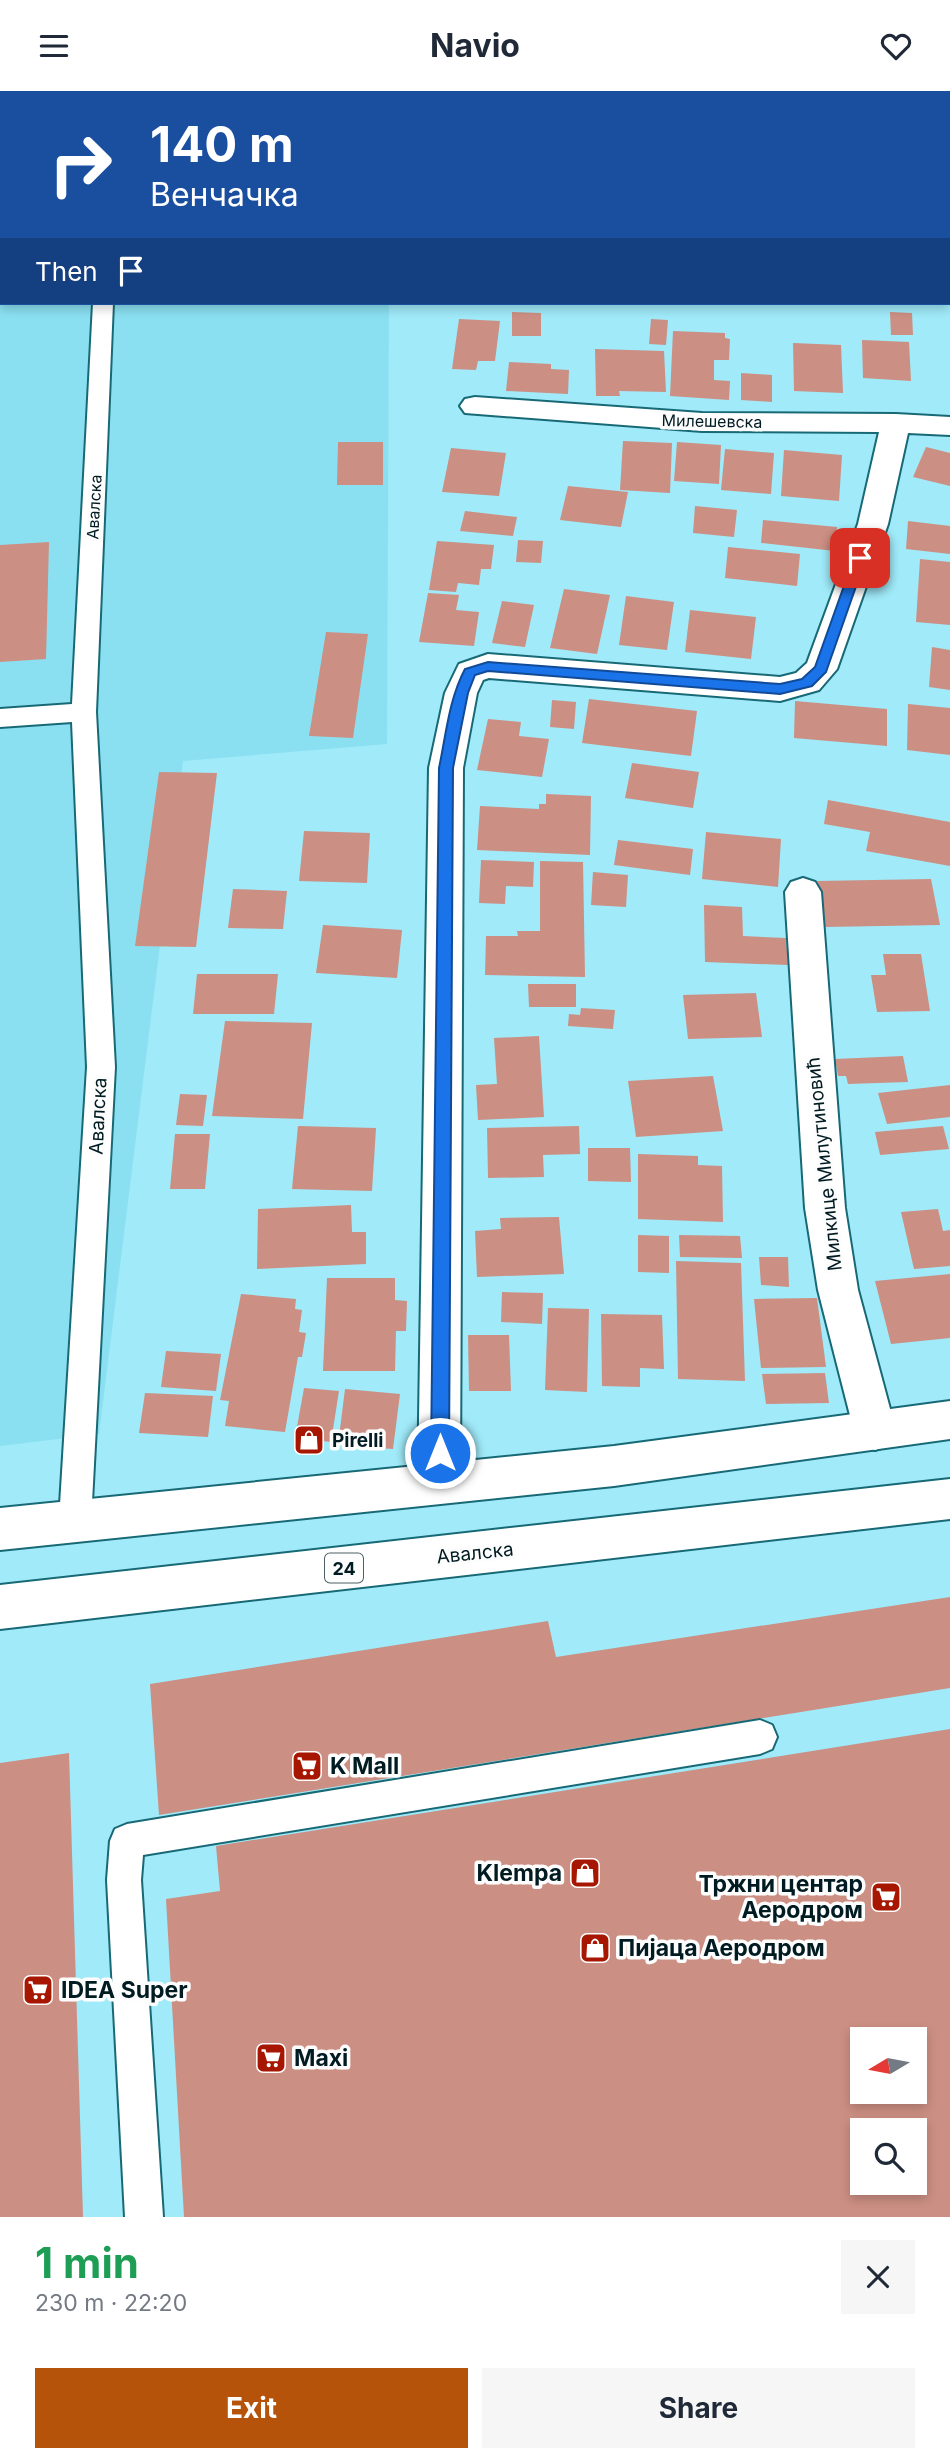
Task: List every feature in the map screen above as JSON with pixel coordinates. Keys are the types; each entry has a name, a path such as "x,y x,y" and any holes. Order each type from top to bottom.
{"street":[{"name":"Милешевска","path":"475,406 702,422 896,423 950,426"},
{"path":"439,1484 446,768 461,693 470,672 488,666 780,689 807,682 821,669 873,524 896,423"},
{"name":"Милкице Милутиновић","path":"803,892 825,1208 838,1290 874,1431"},
{"path":"0,1529 614,1465 950,1420"},
{"name":"Авалска","path":"0,1607 950,1499"}],"lane":[{"name":"Авалска","path":"75,1521 101,1067 84,712 103,305"},
{"path":"0,719 84,712"},
{"path":"144,2217 124,1880 127,1841 760,1737"}],"shaded area":[{"path":"0,305 389,305 387,744 183,761 99,1434 0,1446"}],"building":[{"path":"512,312 541,313 541,336 512,336"},
{"path":"890,312 912,313 913,335 891,335"},
{"path":"459,319 500,321 495,361 478,361 476,370 452,369"},
{"path":"651,319 668,320 666,345 649,344"},
{"path":"673,331 725,333 725,338 730,339 729,360 714,360 714,380 730,381 729,400 670,396"},
{"path":"862,340 909,342 911,381 863,378"},
{"path":"793,343 841,345 843,393 794,391"},
{"path":"595,349 664,351 666,392 619,391 620,396 596,396"},
{"path":"509,362 551,364 551,369 569,370 568,394 506,391"},
{"path":"741,373 772,375 772,402 741,400"},
{"path":"623,441 672,443 670,493 620,490"},
{"path":"338,442 383,442 383,485 337,485"},
{"path":"677,442 721,445 719,484 674,481"},
{"path":"926,447 950,453 950,486 913,477"},
{"path":"451,448 506,453 499,496 442,492"},
{"path":"725,449 774,453 771,494 721,490"},
{"path":"784,450 842,455 839,501 781,496"},
{"path":"568,486 628,492 621,527 560,520"},
{"path":"695,506 737,510 734,537 693,533"},
{"path":"465,511 517,517 513,536 460,531"},
{"path":"763,520 837,527 835,551 761,543"},
{"path":"908,521 950,526 950,554 906,549"},
{"path":"518,540 543,541 541,563 516,562"},
{"path":"437,541 494,545 491,569 481,569 479,585 458,583 456,592 429,590"},
{"path":"49,542 46,659 0,662 0,545"},
{"path":"728,547 800,554 797,586 725,578"},
{"path":"920,559 950,562 950,625 916,622"},
{"path":"564,589 610,595 597,654 550,648"},
{"path":"428,593 459,595 456,610 479,612 474,646 419,642"},
{"path":"626,596 674,602 667,650 619,645"},
{"path":"502,601 534,605 525,647 492,643"},
{"path":"690,610 756,617 751,659 685,652"},
{"path":"326,632 368,634 353,738 309,736"},
{"path":"932,647 950,650 950,690 929,687"},
{"path":"589,699 697,711 691,756 582,743"},
{"path":"552,700 576,702 574,729 550,727"},
{"path":"795,701 887,709 887,746 794,738"},
{"path":"908,704 950,708 950,755 907,750"},
{"path":"488,719 521,722 519,736 549,739 542,777 477,770"},
{"path":"632,763 699,772 693,808 625,798"},
{"path":"159,772 217,773 196,947 135,946"},
{"path":"546,794 591,796 590,855 477,850 480,806 539,809 539,804 546,804"},
{"path":"828,800 950,822 950,866 866,851 870,832 824,824"},
{"path":"304,831 370,833 367,883 299,881"},
{"path":"706,832 781,839 778,887 702,879"},
{"path":"618,840 693,849 690,875 614,865"},
{"path":"481,860 534,862 533,887 506,886 505,904 479,903"},
{"path":"540,861 583,862 585,977 485,975 486,936 518,936 517,931 540,931"},
{"path":"593,872 628,875 626,907 591,905"},
{"path":"931,879 940,925 824,927 817,881"},
{"path":"233,889 287,891 283,929 228,928"},
{"path":"704,905 742,907 743,936 786,938 788,965 705,962"},
{"path":"323,925 402,930 397,978 316,973"},
{"path":"883,954 921,954 930,1011 877,1012 871,975 886,975"},
{"path":"197,974 278,974 274,1014 193,1014"},
{"path":"528,984 576,984 576,1007 529,1007"},
{"path":"756,993 762,1037 688,1039 683,995"},
{"path":"581,1008 615,1010 613,1029 568,1026 569,1014 580,1015"},
{"path":"225,1021 312,1023 303,1119 212,1116"},
{"path":"539,1036 544,1117 478,1120 476,1085 497,1084 494,1038"},
{"path":"903,1056 908,1082 848,1084 846,1076 838,1076 835,1059"},
{"path":"713,1076 723,1131 636,1137 628,1081"},
{"path":"950,1085 950,1117 887,1124 878,1093"},
{"path":"180,1094 207,1095 203,1126 176,1125"},
{"path":"298,1126 376,1128 372,1191 292,1189"},
{"path":"579,1126 580,1154 543,1155 544,1177 488,1178 487,1128"},
{"path":"943,1126 949,1149 880,1155 875,1132"},
{"path":"175,1134 210,1134 205,1189 170,1189"},
{"path":"588,1148 630,1148 631,1182 588,1181"},
{"path":"638,1154 698,1156 698,1165 722,1166 723,1222 638,1219"},
{"path":"351,1205 352,1232 366,1232 366,1264 257,1269 258,1209"},
{"path":"938,1209 943,1231 950,1230 950,1266 914,1269 901,1212"},
{"path":"559,1217 564,1274 477,1277 475,1231 501,1229 500,1218"},
{"path":"638,1235 669,1236 669,1273 638,1272"},
{"path":"679,1235 740,1236 742,1258 680,1257"},
{"path":"759,1257 788,1257 789,1287 761,1285"},
{"path":"676,1261 741,1263 745,1381 678,1379"},
{"path":"950,1274 950,1338 891,1344 875,1281"},
{"path":"327,1278 395,1278 395,1300 407,1301 406,1331 396,1331 395,1371 323,1371"},
{"path":"502,1292 543,1293 542,1324 501,1322"},
{"path":"241,1294 296,1299 295,1309 302,1310 299,1332 306,1333 302,1357 298,1357 285,1432 225,1426 229,1401 220,1400"},
{"path":"817,1298 826,1367 761,1368 754,1299"},
{"path":"548,1308 589,1309 587,1392 545,1390"},
{"path":"601,1314 662,1315 664,1369 640,1368 640,1387 602,1386"},
{"path":"468,1335 509,1335 511,1391 469,1391"},
{"path":"166,1351 221,1354 216,1391 161,1387"},
{"path":"825,1373 829,1403 766,1404 762,1374"},
{"path":"304,1388 339,1391 331,1442 295,1438"},
{"path":"345,1389 400,1394 393,1449 338,1445"},
{"path":"145,1393 213,1396 208,1437 139,1433"},
{"name":"K Mall","path":"950,1597 950,1688 159,1815 150,1684 548,1621 556,1657"},
{"name":"Пијаца Аеродром","path":"950,1729 950,2217 184,2217 166,1899 220,1891 216,1846"},
{"name":"IDEA Super","path":"69,1753 83,2217 0,2217 0,1763"}],"place":[{"name":"Pirelli","path":"309,1440"},
{"name":"K Mall","path":"307,1766"},
{"name":"Klempa","path":"585,1873"},
{"name":"Тржни центар Аеродром","path":"886,1897"},
{"name":"Пијаца Аеродром","path":"595,1948"},
{"name":"IDEA Super","path":"38,1990"},
{"name":"Maxi","path":"271,2058"}],"route":[{"path":"440,1453 446,768 461,693 470,672 488,666 780,689 794,686 807,682 821,669 860,558"}]}
